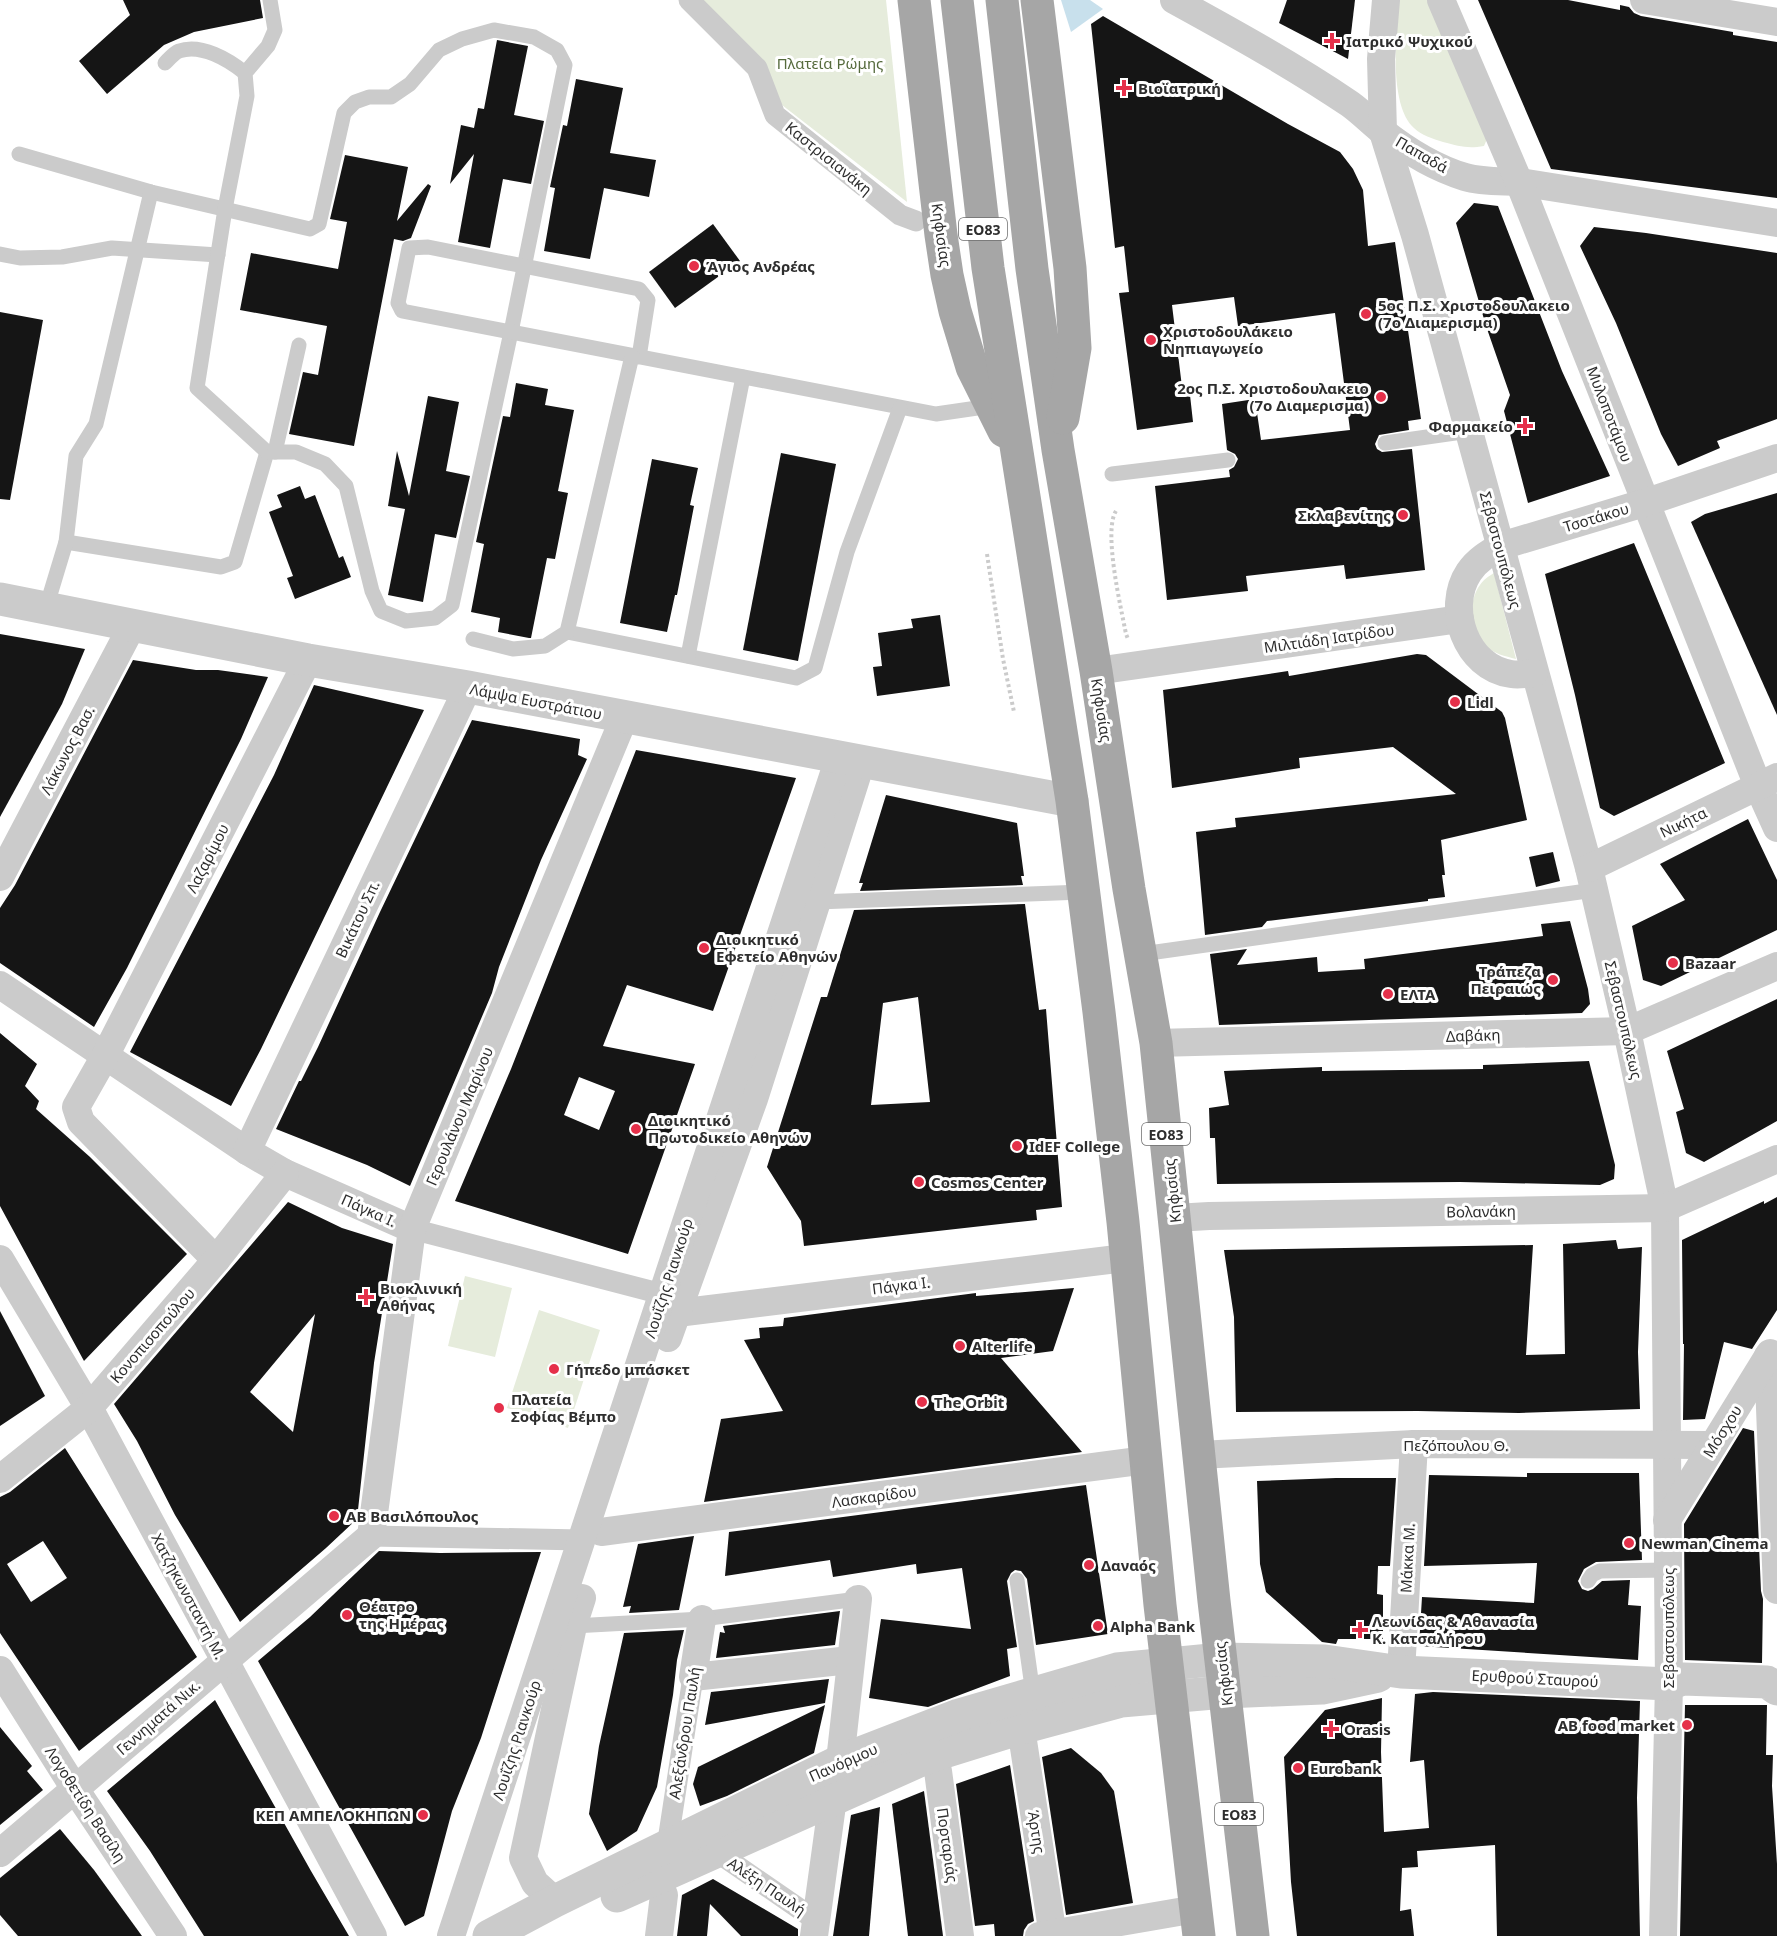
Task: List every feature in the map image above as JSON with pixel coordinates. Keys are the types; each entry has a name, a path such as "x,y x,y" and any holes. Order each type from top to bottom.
{"main road":[{"name":"Κηφισίας","path":"914,0 947,275 972,367 1017,457"},
{"name":"Κηφισίας","path":"957,0 988,268 1072,801 1099,1012 1167,1664 1197,1922"},
{"name":"Κηφισίας","path":"1002,0 1032,269 1058,450 1156,1043 1221,1659 1253,1936"},
{"name":"Κηφισίας","path":"1037,0 1070,268 1075,348 1058,450"}],"street":[{"name":"Καστρισιανάκη","path":"689,0 757,68 775,115 900,215 916,221"},
{"name":"Παπαδά","path":"1174,0 1274,56 1352,105 1383,132 1446,170 1476,179 1519,182 1777,223"},
{"name":"Σεβαστουπόλεως","path":"1386,0 1381,59 1383,132 1415,235 1591,879 1665,1208 1669,1684 1663,1936"},
{"name":"Μυλοποτάμου","path":"1441,0 1519,182 1644,503 1767,782 1777,828"},
{"path":"1644,0 1777,22"},
{"name":"Τσοτάκου","path":"1460,619 1458,614 1460,592 1469,573 1483,556 1501,546 1644,503 1777,458"},
{"name":"Λάμψα Ευστράτιου","path":"0,599 308,660 468,687 1072,801"},
{"path":"1460,619 1463,634 1475,653 1491,666 1511,674 1534,673"},
{"name":"Μιλτιάδη Ιατρίδου","path":"1096,671 1460,619"},
{"name":"Λάκωνος Βασ.","path":"0,877 133,624"},
{"name":"Λαζαρίμου","path":"105,1056 308,660"},
{"name":"Βικάτου Σπ.","path":"247,1151 468,687"},
{"name":"Γερουλάνου Μαρίνου","path":"371,1536 412,1229 624,718"},
{"name":"Λουΐζης Ριανκούρ","path":"670,1304 754,1099 817,902 850,760"},
{"name":"Λουΐζης Ριανκούρ","path":"451,1936 670,1304 850,760"},
{"name":"Νικήτα","path":"1591,879 1767,782"},
{"name":"Δαβάκη","path":"1156,1043 1627,1031 1777,966"},
{"name":"Πάγκα Ι.","path":"0,985 247,1151 285,1173 412,1229 670,1304 1125,1258"},
{"path":"105,1056 76,1107 81,1122 216,1260"},
{"name":"Βολανάκη","path":"1175,1218 1665,1208 1777,1159"},
{"name":"Κονοπισοπούλου","path":"0,1479 89,1408 216,1260 285,1173"},
{"name":"Χατζηκωνσταντή Μ.","path":"0,1259 89,1408 373,1936"},
{"path":"1772,1349 1777,1590"},
{"name":"Μόσχου","path":"1667,1520 1772,1349"},
{"name":"Πεζόπουλου Θ.","path":"1199,1455 1414,1444 1713,1445"},
{"name":"Μάκκα Μ.","path":"1401,1672 1414,1444"},
{"name":"Λασκαρίδου","path":"371,1536 591,1536 1146,1460"},
{"name":"Γεννηματά Νικ.","path":"0,1853 371,1536"},
{"name":"Λουΐζης Ριανκούρ","path":"555,1901 535,1883 523,1858 591,1536"},
{"path":"840,1761 858,1599"},
{"name":"Αλεξάνδρου Παυλή","path":"659,1936 664,1895 662,1863 702,1619"},
{"name":"Ερυθρού Σταυρού","path":"1221,1659 1324,1660 1401,1672 1669,1684 1685,1691 1767,1696 1777,1691"},
{"name":"Πανόρμου","path":"539,1936 840,1761 959,1715 1118,1669 1221,1659"},
{"path":"693,1677 850,1660"},
{"name":"Λογοθετίδη Βασίλη","path":"0,1670 75,1789 173,1936"},
{"name":"Ερυθρού Σταυρού","path":"1225,1692 1322,1688 1401,1672"},
{"name":"Πανόρμου","path":"489,1936 555,1901 662,1863 717,1852 928,1757 1120,1701 1225,1692"},
{"name":"Άρτης","path":"1021,1728 1048,1935"},
{"name":"Πορταριάς","path":"928,1757 938,1770 960,1936"},
{"path":"815,1928 833,1798"},
{"name":"Αλέξη Παυλή","path":"717,1852 815,1928"},
{"path":"1048,1935 1197,1922"}],"lane":[{"path":"19,154 151,192 225,209 310,229 318,224 344,113 355,102 369,97 391,97 410,84 439,50 462,39 494,30 534,38 557,50 564,65 511,332 452,605 435,618 406,621 381,611 372,591 346,486 325,464 296,452 271,452 197,388 225,209 247,96 245,73 268,46 275,30 270,0"},
{"path":"165,63 178,52 194,48 229,60 245,73"},
{"path":"46,608 66,542 76,456 96,424 151,192"},
{"path":"473,639 513,649 545,646 567,632 635,356 648,300 639,289 428,247 409,248 398,303 402,311 635,356 743,377 900,408 936,414 991,406"},
{"path":"0,254 20,258 62,257 112,248 218,255"},
{"path":"66,542 221,567 235,562 271,452 299,345"},
{"path":"688,656 743,377"},
{"path":"567,632 796,678 815,668 847,552 900,408"},
{"path":"1385,443 1469,430"},
{"path":"1112,474 1228,460"},
{"path":"1142,954 1591,879"},
{"path":"817,902 1083,892"},
{"path":"1588,1581 1592,1575 1600,1571 1668,1570"},
{"path":"1017,1580 1033,1694"},
{"path":"573,1626 702,1619 858,1599"}],"path":[{"path":"1116,511 1111,525 1116,575 1126,634 1134,648"},
{"path":"987,554 1014,712"}],"green space":[{"name":"Πλατεία Ρώμης","path":"699,0 886,0 907,202 782,105"},
{"path":"1398,0 1430,0 1487,139 1484,146 1463,147 1431,138 1414,128 1406,117 1397,85"},
{"path":"1494,573 1516,659 1489,649 1481,640 1474,625 1472,608 1476,592 1483,581"},
{"path":"465,1276 512,1288 495,1357 448,1346"},
{"name":"Γήπεδο μπάσκετ","path":"539,1310 600,1330 568,1428 507,1408"}],"water":[{"path":"1061,0 1090,0 1103,9 1071,32"}],"building":[{"path":"123,0 260,0 263,18 194,32 164,45 107,94 79,61 130,15"},
{"name":"Ιατρικό Ψυχικού","path":"1287,0 1355,0 1348,59 1279,23"},
{"path":"1478,0 1568,0 1620,10 1620,5 1629,7 1641,16 1777,42 1777,198 1551,169"},
{"path":"1103,16 1340,152 1353,169 1363,190 1368,246 1395,242 1421,419 1408,421 1409,430 1379,435 1375,444 1382,452 1412,449 1425,570 1346,579 1344,565 1246,576 1248,591 1167,600 1155,486 1230,477 1229,470 1234,467 1238,459 1235,454 1227,450 1222,404 1255,399 1261,440 1350,430 1335,313 1238,326 1234,297 1172,305 1182,387 1189,386 1193,422 1137,430 1119,293 1129,292 1124,246 1115,248 1091,24"},
{"path":"497,40 528,46 514,115 544,121 531,184 503,179 490,248 458,242 474,154 450,184 461,125 474,128 478,108 484,109"},
{"path":"576,79 623,88 610,153 656,160 649,197 604,188 590,259 544,251 555,188 550,187 563,125 567,126"},
{"path":"345,155 408,167 397,221 428,184 431,186 411,238 403,241 394,239 354,446 289,434 303,372 318,375 327,326 240,310 251,253 338,269 347,222 330,219"},
{"path":"1474,203 1498,206 1562,371 1610,476 1528,503 1504,411 1510,395 1486,326 1456,223"},
{"name":"Άγιος Ανδρέας","path":"713,224 740,261 675,308 649,272"},
{"path":"1594,227 1777,253 1777,419 1717,441 1720,448 1678,466 1661,434 1616,323 1580,246"},
{"path":"0,312 43,320 10,500 0,499"},
{"path":"516,383 548,389 545,405 574,410 558,491 568,493 555,559 547,558 531,638 498,632 500,618 471,612 484,544 476,542 503,416 510,417"},
{"path":"428,396 459,402 446,471 470,476 456,538 435,534 423,602 388,595 405,509 388,506 397,451 409,496"},
{"path":"781,453 836,464 798,661 743,650"},
{"path":"652,459 698,468 690,505 694,506 677,595 675,595 667,632 620,623"},
{"path":"300,486 305,499 315,495 339,558 343,556 351,577 295,599 287,578 293,576 269,512 282,507 277,495"},
{"path":"1777,493 1777,715 1691,522 1705,514"},
{"path":"1634,543 1725,763 1614,816 1600,808 1545,574"},
{"path":"940,615 950,686 877,696 873,667 882,666 878,633 913,628 911,619"},
{"path":"0,634 85,649 62,704 0,817"},
{"path":"1417,654 1426,655 1502,712 1527,820 1441,840 1445,897 1267,921 1262,927 1205,935 1196,832 1236,827 1235,818 1456,794 1393,747 1299,758 1300,768 1172,788 1163,690 1288,671 1289,676"},
{"path":"133,660 196,670 218,670 268,677 241,739 127,968 94,1027 0,963 0,908 15,885"},
{"path":"314,685 424,710 261,1049 231,1106 130,1052 274,775"},
{"path":"472,720 580,739 578,755 587,759 541,860 499,967 492,993 410,1186 367,1165 276,1129 318,1047"},
{"path":"636,750 796,778 713,1011 627,985 603,1046 695,1064 628,1254 455,1201 511,1069","holes":["579,1077 615,1091 599,1130 564,1115"]},
{"path":"886,795 1017,823 1024,876 1021,876 1023,885 860,891 863,883 859,883"},
{"path":"1748,819 1777,880 1777,930 1661,986 1643,980 1632,926 1685,900 1660,864"},
{"path":"1553,852 1560,881 1536,887 1529,857"},
{"path":"1025,904 1039,1010 1046,1009 1062,1207 1036,1210 1037,1220 804,1246 801,1221 767,1167 821,997 827,997 854,910","holes":["918,997 930,1102 871,1105 883,1003"]},
{"path":"1570,921 1590,1004 1582,1013 1219,1025 1210,954 1247,949 1237,965 1317,957 1318,972 1365,969 1364,959 1543,936 1541,924"},
{"path":"1777,999 1777,1121 1704,1162 1686,1153 1676,1112 1684,1109 1667,1051"},
{"path":"0,1033 37,1064 25,1086 39,1101 36,1109 90,1157 187,1254 84,1361 0,1206"},
{"path":"1589,1061 1615,1165 1614,1179 1600,1185 1460,1182 1217,1184 1215,1138 1210,1138 1209,1108 1229,1105 1224,1071 1322,1067 1322,1071 1483,1069 1483,1065"},
{"path":"1777,1197 1777,1310 1752,1349 1724,1342 1705,1419 1683,1420 1682,1240"},
{"path":"288,1202 342,1228 393,1244 374,1363 357,1519 240,1622 175,1515 137,1441 114,1404","holes":["315,1314 293,1432 250,1392"]},
{"path":"1616,1240 1618,1249 1642,1247 1638,1352 1640,1409 1519,1413 1236,1412 1234,1317 1224,1250 1533,1245 1526,1355 1565,1354 1563,1244"},
{"name":"The Orbit","path":"1074,1288 1053,1351 1001,1358 1082,1452 704,1502 721,1419 783,1411 744,1340 760,1338 759,1328 783,1326 784,1318 976,1293 976,1296"},
{"path":"0,1311 45,1396 0,1426"},
{"path":"1743,1428 1754,1431 1763,1599 1762,1663 1685,1660 1684,1524"},
{"path":"65,1448 197,1657 79,1751 0,1633 0,1497 10,1492","holes":["43,1541 67,1578 31,1602 7,1564"]},
{"path":"1527,1473 1639,1473 1642,1560 1596,1562 1584,1569 1578,1581 1582,1589 1588,1591 1602,1581 1630,1580 1628,1605 1641,1606 1638,1660 1419,1646 1422,1597 1534,1603 1537,1563 1424,1566 1429,1475 1527,1477"},
{"path":"1396,1478 1390,1566 1378,1566 1377,1594 1383,1595 1383,1639 1338,1639 1336,1644 1322,1642 1266,1592 1260,1564 1257,1481"},
{"path":"1086,1485 1108,1634 1036,1645 1027,1579 1021,1571 1015,1570 1007,1581 1017,1647 1007,1649 1010,1676 928,1707 869,1698 881,1619 971,1629 962,1568 917,1574 916,1564 833,1577 830,1560 725,1576 729,1532"},
{"path":"694,1536 679,1610 629,1613 631,1606 623,1607 638,1544"},
{"path":"379,1551 541,1552 481,1738 452,1811 424,1916 405,1926 258,1661 310,1617"},
{"path":"840,1611 835,1645 716,1658 720,1632 725,1633 723,1626"},
{"path":"684,1630 677,1660 657,1787 637,1831 607,1851 589,1814 599,1746 624,1633"},
{"path":"829,1679 825,1703 705,1725 711,1692"},
{"path":"1433,1692 1640,1701 1637,1798 1640,1936 1497,1936 1495,1845 1417,1851 1418,1867 1402,1868 1400,1911 1411,1909 1414,1936 1297,1936 1291,1882 1284,1757 1325,1710 1382,1698 1381,1752 1384,1832 1429,1828 1424,1760 1410,1762 1415,1694"},
{"path":"215,1700 349,1936 204,1936 150,1851 107,1791"},
{"path":"825,1705 814,1753 727,1796 700,1806 693,1784 698,1767"},
{"path":"1685,1705 1767,1705 1766,1755 1773,1755 1777,1936 1680,1936"},
{"path":"0,1727 32,1766 27,1771 43,1790 0,1825"},
{"path":"1071,1748 1101,1773 1114,1791 1133,1903 1066,1915 1042,1757"},
{"path":"1010,1765 1034,1921 1028,1924 1023,1936 995,1936 994,1924 975,1926 956,1784"},
{"path":"924,1791 943,1936 908,1936 892,1804"},
{"path":"880,1807 869,1936 833,1936 851,1815"},
{"path":"60,1829 94,1870 142,1936 18,1936 0,1915 0,1878"},
{"path":"713,1879 798,1929 798,1936 741,1936 710,1904 707,1936 677,1936 682,1895"}],"place":[{"name":"Ιατρικό Ψυχικού","path":"1332,41"},
{"name":"Βιοϊατρική","path":"1124,88"},
{"name":"Άγιος Ανδρέας","path":"694,266"},
{"name":"5ος Π.Σ. Χριστοδουλακειο (7ο Διαμερισμα)","path":"1366,314"},
{"name":"Χριστοδουλάκειο Νηπιαγωγείο","path":"1151,340"},
{"name":"2ος Π.Σ. Χριστοδουλακειο (7ο Διαμερισμα)","path":"1381,397"},
{"name":"Φαρμακείο","path":"1525,426"},
{"name":"Σκλαβενίτης","path":"1403,515"},
{"name":"Lidl","path":"1455,702"},
{"name":"Διοικητικό Εφετείο Αθηνών","path":"704,948"},
{"name":"Bazaar","path":"1673,963"},
{"name":"Τράπεζα Πειραιώς","path":"1553,980"},
{"name":"ΕΛΤΑ","path":"1388,994"},
{"name":"Διοικητικό Πρωτοδικείο Αθηνών","path":"636,1129"},
{"name":"IdEF College","path":"1017,1146"},
{"name":"Cosmos Center","path":"919,1182"},
{"name":"Βιοκλινική Αθήνας","path":"366,1297"},
{"name":"Alterlife","path":"960,1346"},
{"name":"Γήπεδο μπάσκετ","path":"554,1369"},
{"name":"The Orbit","path":"922,1402"},
{"name":"Πλατεία Σοφίας Βέμπο","path":"499,1408"},
{"name":"ΑΒ Βασιλόπουλος","path":"334,1516"},
{"name":"Newman Cinema","path":"1629,1543"},
{"name":"Δαναός","path":"1089,1565"},
{"name":"Θέατρο της Ημέρας","path":"347,1615"},
{"name":"Alpha Bank","path":"1098,1626"},
{"name":"Λεωνίδας & Αθανασία Κ. Κατσαλήρου","path":"1360,1630"},
{"name":"AB food market","path":"1687,1725"},
{"name":"Orasis","path":"1331,1729"},
{"name":"Eurobank","path":"1298,1768"},
{"name":"ΚΕΠ ΑΜΠΕΛΟΚΗΠΩΝ","path":"423,1815"}]}
